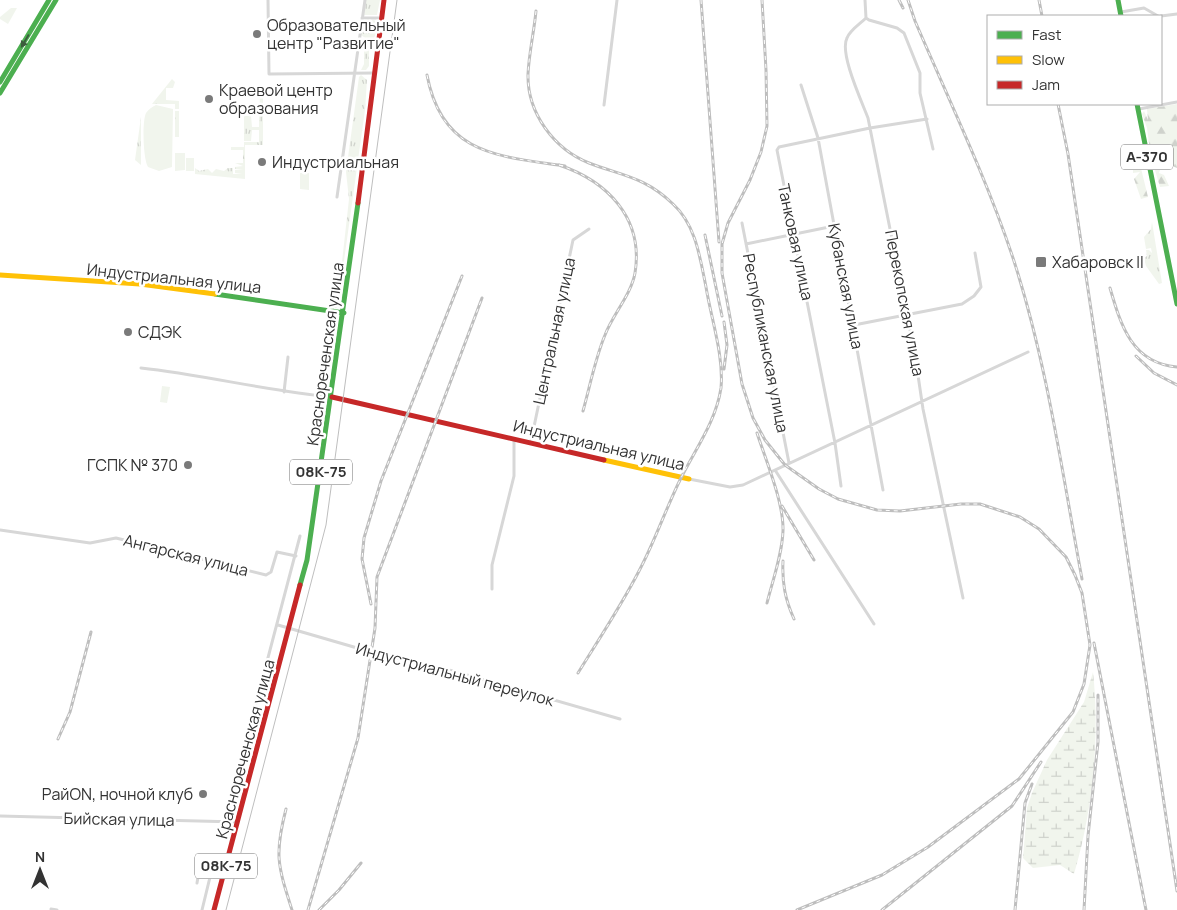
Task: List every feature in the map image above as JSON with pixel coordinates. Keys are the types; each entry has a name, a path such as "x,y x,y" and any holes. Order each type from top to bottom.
{"main road":[{"path":"0,82 49,0"},
{"path":"0,93 56,0"},
{"name":"Краснореченская улица","path":"214,910 308,560 344,313 384,0"},
{"path":"1118,0 1121,14"},
{"name":"А-370","path":"1138,107 1175,283 1177,304"},
{"name":"Индустриальная улица","path":"0,275 140,284 321,308 344,313"},
{"name":"Индустриальная улица","path":"332,397 531,441 689,479"}],"street":[{"path":"268,0 269,74 374,73"},
{"path":"337,197 365,0"},
{"path":"604,105 617,0"},
{"path":"865,0 866,18 874,23 891,26 904,33 920,73 920,93 932,149"},
{"path":"1121,14 1144,8 1157,15"},
{"path":"1162,16 1177,14"},
{"path":"362,18 382,18"},
{"name":"Перекопская улица","path":"866,18 848,35 845,44 870,128 908,316 922,402 963,598"},
{"name":"Кубанская улица","path":"801,85 818,138 884,490"},
{"path":"1162,104 1177,102"},
{"path":"1138,107 1154,105"},
{"name":"Танковая улица","path":"841,486 836,443 778,150 779,147 818,138 926,119"},
{"name":"Республиканская улица","path":"742,222 789,463"},
{"path":"746,244 834,226"},
{"name":"Центральная улица","path":"531,441 573,240 589,229"},
{"path":"854,325 958,306 971,298 981,286 975,253"},
{"name":"Индустриальная улица","path":"689,479 720,486 737,486 836,443 1028,352"},
{"path":"284,392 288,357"},
{"name":"Индустриальная улица","path":"140,368 189,373 284,392 332,397"},
{"path":"492,589 492,565 514,476 514,438"},
{"path":"775,470 874,624"},
{"name":"Ангарская улица","path":"0,530 90,543 116,538 266,575 271,572 277,552 296,556"},
{"path":"225,821 300,536"},
{"name":"Индустриальный переулок","path":"278,625 371,652 453,671 620,720"},
{"name":"Бийская улица","path":"0,816 238,822"},
{"path":"197,883 199,871 211,873 202,910"},
{"path":"51,909 57,910"}],"green space":[{"path":"366,0 380,0 377,15 364,15"},
{"path":"11,8 17,8 8,24 0,19 0,17"},
{"path":"365,18 377,21 375,36 371,42 361,35"},
{"path":"364,42 369,47 369,66 366,70 361,70 364,64"},
{"path":"361,75 367,80 365,110 338,304 336,308 332,309 340,280 349,199 346,172 359,77"},
{"path":"172,79 175,82 173,88 166,88 166,100 179,101 179,109 175,109 175,104 152,104"},
{"path":"244,93 263,93 263,145 245,145 245,179 195,174 195,168 199,171 208,169 212,173 216,169 224,171 228,168 233,168 233,174 242,174 235,173 235,170 243,170 235,169 235,167 243,166 235,163 243,163 243,150 231,150 231,147 244,147 244,142 259,142 259,130 252,130 251,141 244,141 244,116 251,116 252,127 259,127 259,115 244,115 244,112 259,112 260,97 244,96"},
{"path":"1177,104 1177,168 1168,164 1166,157 1156,147 1150,151 1147,128 1142,114 1144,111 1148,120 1147,109"},
{"path":"156,105 173,109 172,167 159,171 148,167 146,163 144,140 146,113"},
{"path":"175,111 179,111 179,137 175,137"},
{"path":"141,117 141,165 135,160"},
{"path":"1137,152 1148,197 1141,199 1134,179 1140,172 1133,173 1133,159"},
{"path":"175,153 185,153 185,170 175,171"},
{"path":"186,158 194,158 194,171 186,171"},
{"path":"1157,159 1162,164 1159,173 1164,175 1169,186 1160,187 1152,160"},
{"path":"300,173 309,173 309,190 300,189"},
{"path":"1152,222 1162,283 1159,284 1146,266 1144,258 1147,256 1146,250 1152,253 1151,248 1146,249 1144,237 1151,229"},
{"path":"162,386 170,387 167,403 160,402"},
{"path":"1093,672 1096,722 1093,773 1086,825 1074,874 1060,865 1033,868 1023,858 1027,808 1047,760 1084,702"}],"tram line":[{"path":"226,910 326,525 397,0"}],"railway":[{"path":"701,0 719,242"},
{"path":"762,0 767,126 761,152 750,180 728,223 722,244 722,273 742,384 753,418 765,440 785,465 819,489 838,499 877,510 900,511 961,504 980,504 1020,517 1039,529 1066,557 1075,575 1082,593 1090,645 1084,684 1073,712 1019,779 928,847 882,875 797,910"},
{"path":"899,0 903,8"},
{"path":"908,0 915,21 991,198 1025,297 1053,417 1082,579"},
{"path":"1039,0 1042,15"},
{"path":"536,11 528,74 532,102 538,116 554,139 576,157 653,188 681,212 696,242 721,363 721,388 715,412 705,434 681,478 639,571 578,673"},
{"path":"427,75 434,101 445,122 476,147 517,159 565,166"},
{"path":"1058,105 1068,154 1177,891"},
{"path":"559,165 592,181 607,192 618,204 628,219 634,235 636,253 633,281 601,344 583,411"},
{"path":"705,235 722,316"},
{"path":"371,604 362,559 364,538 381,481 462,276"},
{"path":"1110,288 1124,329 1139,350 1149,358 1162,364 1177,367"},
{"path":"308,910 358,738 375,628 377,577 482,298"},
{"path":"724,322 727,345 724,369"},
{"path":"1136,356 1154,373 1177,385"},
{"path":"757,433 774,482 783,520 781,549 767,603"},
{"path":"782,506 814,560"},
{"path":"783,561 785,591 794,619"},
{"path":"58,739 70,712 91,632"},
{"path":"1094,643 1146,910"},
{"path":"1084,910 1088,836 1098,742 1098,695"},
{"path":"882,910 1012,806 1041,762"},
{"path":"1015,910 1025,803 1032,784"},
{"path":"286,809 280,838 279,860 283,882 292,910"},
{"path":"319,910 339,890 361,863"}],"traffic: fast":[{"path":"0,82 49,0"},
{"path":"0,93 56,0"},
{"path":"1118,0 1121,15"},
{"path":"1137,105 1177,304"},
{"path":"300,585 307,560 358,203"},
{"path":"215,294 344,313"}],"traffic: slow":[{"path":"0,275 140,284 215,294"},
{"path":"604,460 689,479"}],"traffic: jam":[{"path":"358,203 384,0"},
{"path":"332,397 604,460"},
{"path":"214,910 300,585"}],"place":[{"name":"Образовательный центр \"Развитие\"","path":"257,34"},
{"name":"Краевой центр образования","path":"209,99"},
{"name":"Индустриальная","path":"262,162"},
{"name":"Хабаровск II","path":"1041,262"},
{"name":"СДЭК","path":"128,332"},
{"name":"ГСПК № 370","path":"188,465"},
{"name":"РайON, ночной клуб","path":"203,794"}]}
